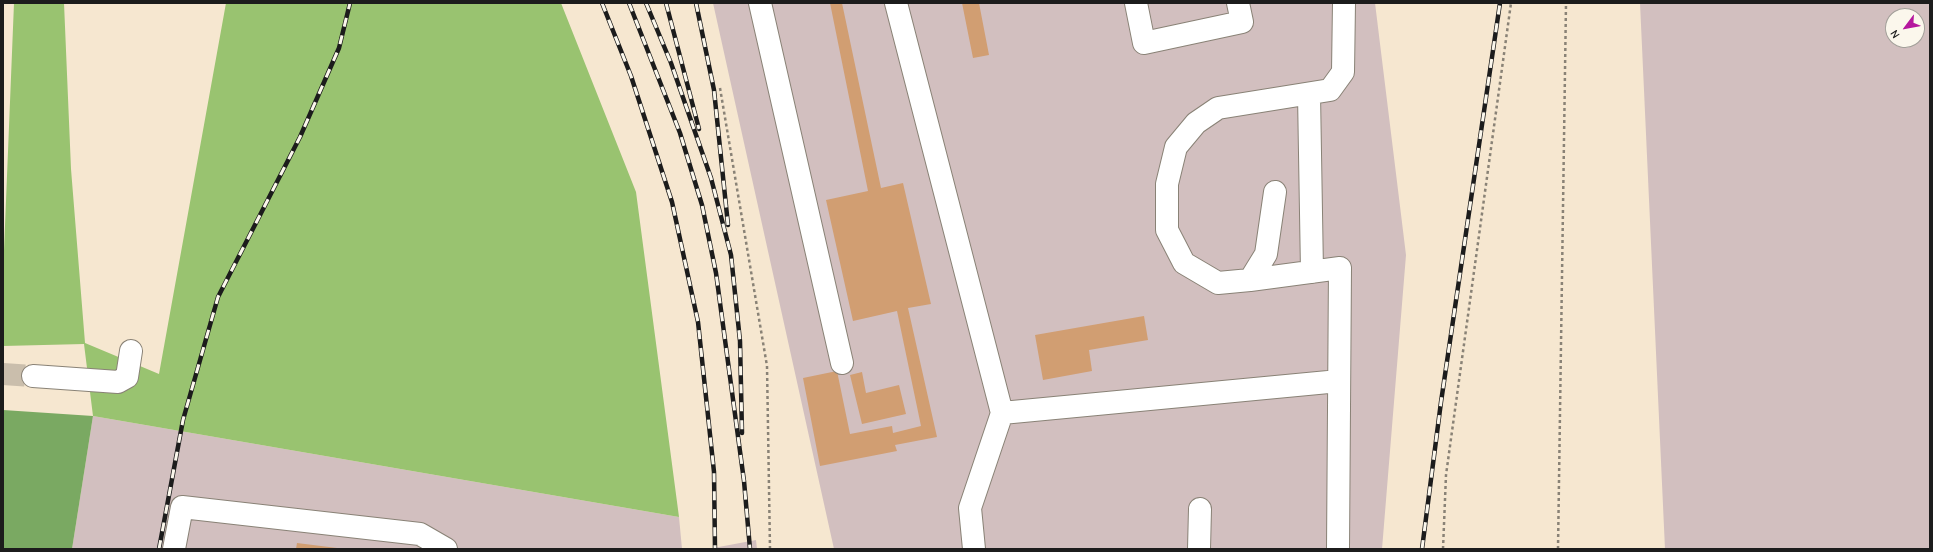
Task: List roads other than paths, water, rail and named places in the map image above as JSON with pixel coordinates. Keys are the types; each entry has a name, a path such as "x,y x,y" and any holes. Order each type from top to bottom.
{"lane":[{"path":"760,3 842,363"},
{"path":"896,3 1002,413 970,508 974,549"},
{"path":"1136,3 1144,42 1242,22 1238,3"},
{"path":"1338,549 1340,268 1218,283 1184,263 1167,230 1167,184 1176,147 1196,123 1218,108 1330,90 1343,72 1344,3"},
{"path":"1309,94 1312,272"},
{"path":"1250,280 1266,254 1275,192"},
{"path":"33,376 118,382 127,377 131,351"},
{"path":"1002,413 1339,381"},
{"path":"174,549 182,507 420,534 446,549"},
{"path":"1199,549 1200,509"}],"tunnel":[{"path":"3,374 33,376"}],"railway":[{"path":"159,549 183,420 218,297 300,137 339,48 350,3"},
{"path":"602,3 631,76 672,202 698,322 714,472 715,549"},
{"path":"629,3 680,133 702,205 716,273 744,481 750,549"},
{"path":"646,3 671,63 711,178 731,255 740,341 742,433"},
{"path":"666,3 699,129"},
{"path":"696,3 714,90 728,225"},
{"path":"1422,549 1441,402 1500,3"}]}
